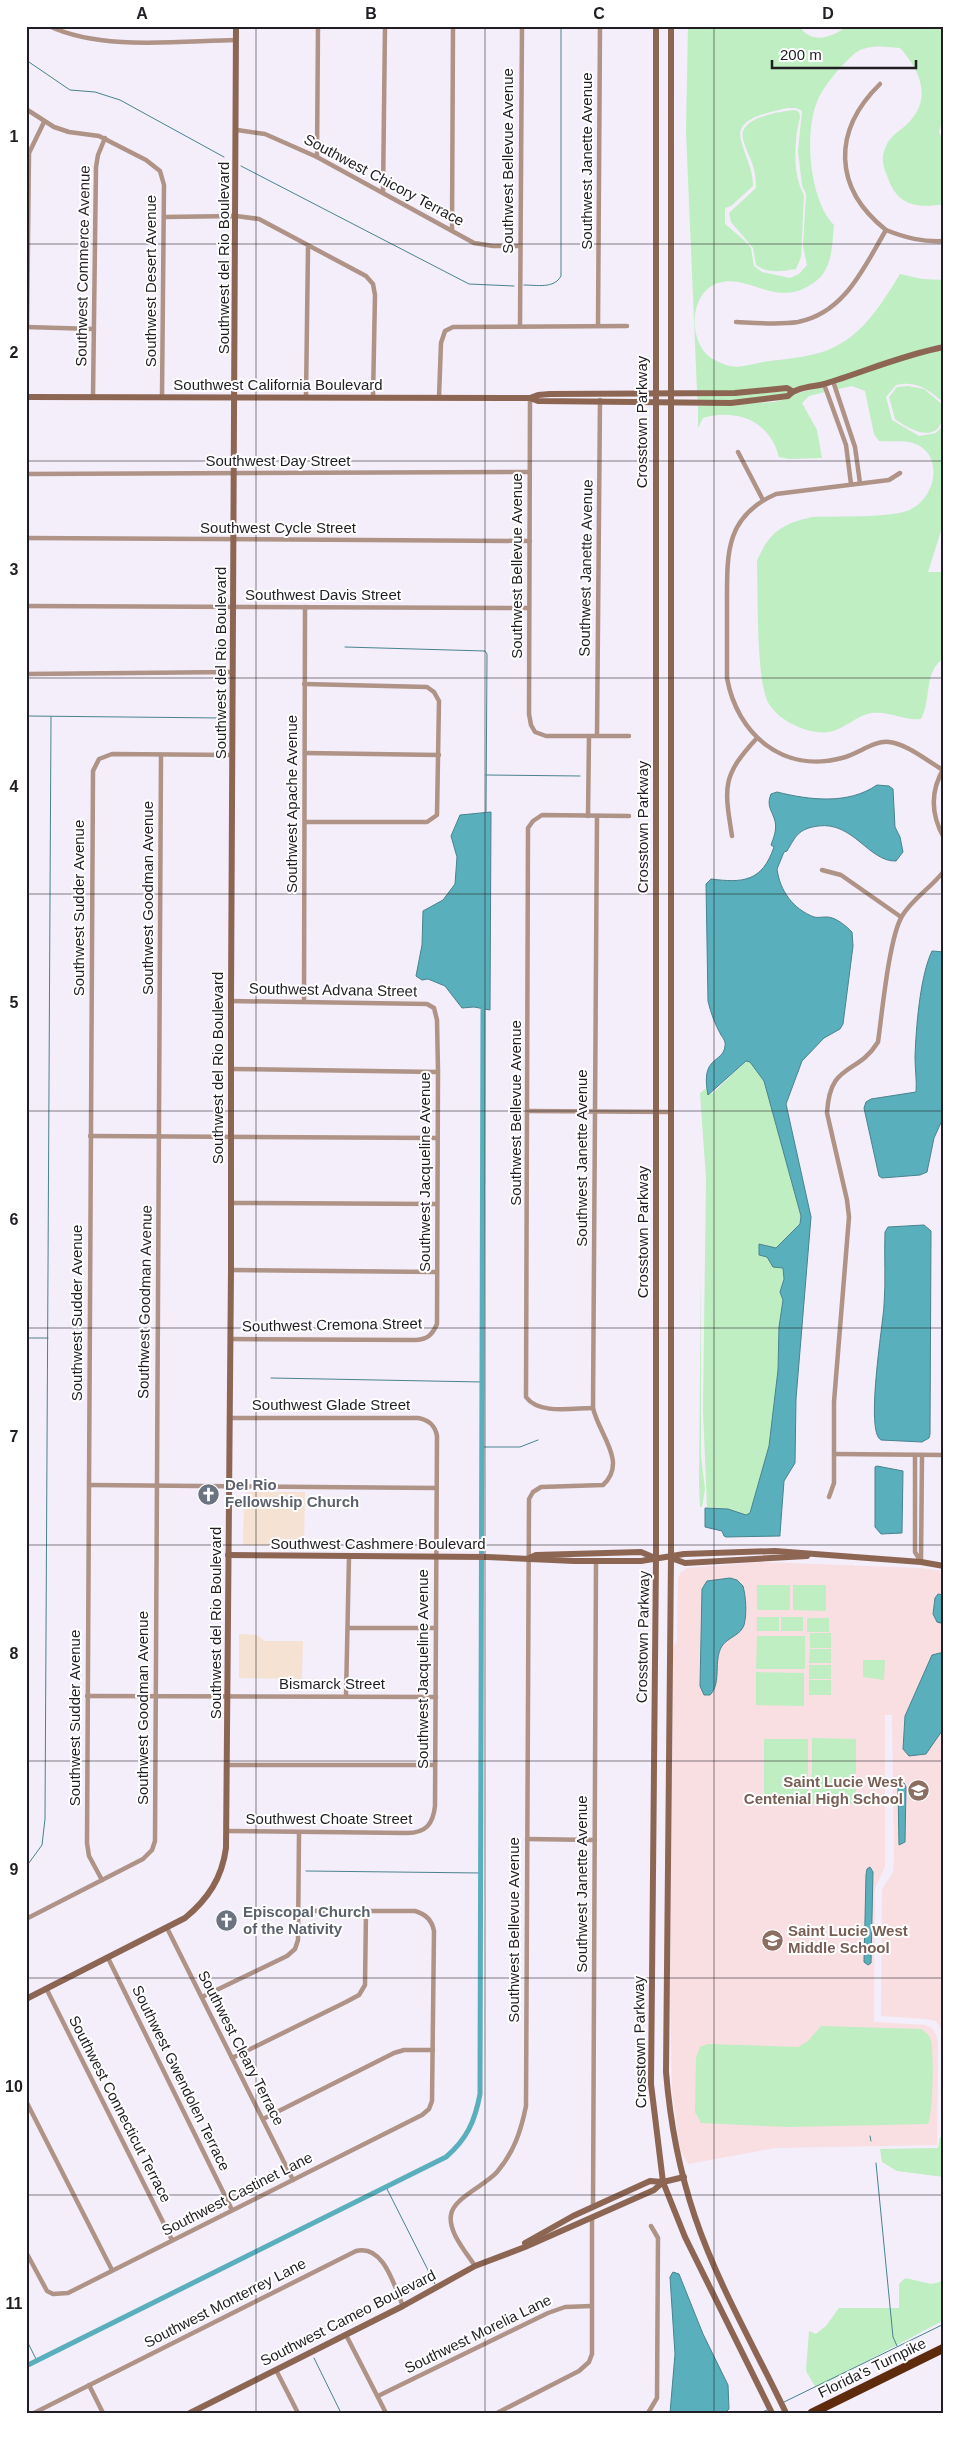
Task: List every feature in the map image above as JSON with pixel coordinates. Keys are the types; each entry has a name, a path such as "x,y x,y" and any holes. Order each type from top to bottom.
{"highway":[{"name":"Florida's Turnpike","path":"812,2413 944,2348"}],"street":[{"path":"48,26 74,36 111,40 151,42 236,40"},
{"name":"Southwest del Rio Boulevard","path":"26,1999 167,1928 197,1908 215,1885 225,1859 228,1765 228,1486 231,1270 230,1135 232,1069 230,1001 236,398 236,26"},
{"path":"317,157 318,26"},
{"path":"383,193 385,26"},
{"path":"452,230 453,26"},
{"name":"Southwest Bellevue Avenue","path":"520,326 522,26"},
{"name":"Southwest Janette Avenue","path":"598,326 600,26"},
{"name":"Crosstown Parkway","path":"656,26 656,1558 651,2084 663,2182 685,2237 772,2413"},
{"name":"Crosstown Parkway","path":"671,26 671,1558 666,2072 672,2124 695,2217 718,2277 786,2413"},
{"path":"880,84 865,99 857,111 847,138 845,157 850,186 857,199 874,220 886,230 907,238 927,242 944,241"},
{"path":"26,109 44,122 63,131 93,134 105,138"},
{"path":"44,122 29,153 27,190 27,327 94,329"},
{"name":"Southwest Chicory Terrace","path":"237,130 265,134 317,157 474,243 493,246 520,246"},
{"name":"Southwest Desert Avenue","path":"105,138 157,167 164,179 162,397"},
{"name":"Southwest Commerce Avenue","path":"93,396 96,167 98,155 105,138"},
{"path":"164,218 236,216 258,219 308,248 366,276 373,284 375,295 373,397"},
{"path":"736,322 797,322 825,312 839,302 851,287 886,230"},
{"path":"306,397 308,248"},
{"path":"440,397 441,343 445,331 454,327 627,326"},
{"name":"Southwest California Boulevard","path":"26,396 440,397 530,398 538,401 752,402 788,396 792,391 824,384 902,357 944,347"},
{"path":"833,381 855,448 860,483"},
{"path":"824,384 846,445 851,484"},
{"name":"Southwest California Boulevard","path":"530,398 550,394 735,393 787,388 792,391"},
{"name":"Southwest Bellevue Avenue","path":"530,398 529,720 535,732 546,736 589,736"},
{"name":"Southwest Janette Avenue","path":"597,736 600,400"},
{"path":"738,452 763,500"},
{"name":"Southwest Day Street","path":"26,474 530,472"},
{"path":"900,474 888,480 776,494 763,500 738,523 727,550 727,678 730,696 737,713 757,738 774,750 793,758 826,761 860,753 874,745 886,742 899,744 943,769 937,781 933,800 937,826 944,838"},
{"name":"Southwest Cycle Street","path":"26,538 530,541"},
{"name":"Southwest Davis Street","path":"26,606 529,608"},
{"name":"Southwest Apache Avenue","path":"304,1001 305,607"},
{"path":"26,674 233,672"},
{"path":"304,684 427,687 434,692 439,702 437,815 427,822 305,822"},
{"path":"629,736 589,736 588,816 630,816"},
{"path":"732,836 726,796 728,777 738,758 757,738"},
{"path":"305,753 439,755"},
{"name":"Southwest Sudder Avenue","path":"102,1880 87,1847 93,771 99,759 112,754 160,754"},
{"path":"160,754 233,755"},
{"name":"Southwest Goodman Avenue","path":"102,1880 143,1859 152,1850 155,1841 155,1486 159,1137 160,754"},
{"name":"Southwest Bellevue Avenue","path":"588,816 542,815 533,821 528,828 529,1111 526,1397 532,1404 541,1408 593,1408"},
{"name":"Southwest Janette Avenue","path":"594,1487 603,1485 610,1478 614,1469 613,1457 593,1408 597,816"},
{"path":"822,870 841,874 902,917"},
{"path":"829,1497 834,1483 834,1402 848,1217 847,1200 826,1112 828,1098 832,1084 844,1071 871,1054 878,1042 894,941 902,917 913,901 944,871"},
{"name":"Southwest Advana Street","path":"230,1001 427,1004 434,1008"},
{"name":"Southwest Jacqueline Avenue","path":"432,1334 437,1324 438,1072 437,1020 434,1008"},
{"path":"232,1069 438,1072"},
{"path":"529,1111 671,1112"},
{"path":"90,1136 230,1135 437,1138"},
{"path":"231,1203 437,1204"},
{"path":"231,1270 436,1272"},
{"name":"Southwest Cremona Street","path":"230,1339 426,1340 432,1334"},
{"name":"Southwest Glade Street","path":"229,1418 418,1418 431,1423"},
{"name":"Southwest Jacqueline Avenue","path":"429,1826 433,1818 435,1806 436,1697 437,1436 431,1423"},
{"path":"834,1454 944,1455"},
{"path":"921,1562 922,1454"},
{"path":"915,1455 916,1552 921,1562"},
{"path":"89,1485 436,1488"},
{"name":"Southwest Bellevue Avenue","path":"475,2266 455,2234 450,2220 451,2212 458,2202 488,2182 507,2159 521,2131 526,2106 529,1499 533,1492 541,1487 594,1487"},
{"name":"Southwest Cashmere Boulevard","path":"528,1558 536,1556 641,1552 656,1558"},
{"name":"Southwest Cashmere Boulevard","path":"228,1555 487,1557 596,1561 641,1561 671,1558 685,1563 815,1555 921,1562 944,1566"},
{"path":"346,1696 349,1557"},
{"name":"Southwest Janette Avenue","path":"593,2207 596,1561"},
{"path":"348,1628 436,1628"},
{"name":"Bismarck Street","path":"88,1696 436,1697"},
{"path":"228,1765 435,1765"},
{"name":"Southwest Choate Street","path":"227,1831 414,1833 429,1826"},
{"path":"202,1998 292,1952 298,1940 299,1833"},
{"path":"527,1839 595,1840"},
{"path":"26,1919 102,1880"},
{"path":"263,2119 394,2053 404,2050 433,2050 434,1931 432,1924 426,1916 415,1911 299,1911"},
{"path":"232,2058 346,2002 362,1992 366,1977 366,1911"},
{"name":"Southwest Cleary Terrace","path":"167,1928 293,2180"},
{"name":"Southwest Gwendolen Terrace","path":"108,1958 232,2210"},
{"name":"Southwest Connecticut Terrace","path":"46,1988 172,2240"},
{"name":"Southwest Castinet Lane","path":"26,2252 42,2283 53,2294 68,2293 422,2116 429,2109 432,2101 433,2050"},
{"path":"26,2101 112,2270"},
{"name":"Southwest Cameo Boulevard","path":"518,2249 524,2243 593,2207 650,2181 663,2182 684,2177"},
{"name":"Southwest Cameo Boulevard","path":"190,2413 403,2306 475,2266 654,2190 663,2182"},
{"path":"497,2413 579,2372 589,2362 592,2354 592,2216"},
{"path":"648,2413 657,2398 658,2238 651,2226"},
{"name":"Southwest Monterrey Lane","path":"34,2413 361,2250 372,2251 378,2256 403,2306"},
{"name":"Southwest Morelia Lane","path":"378,2396 548,2314 565,2307 592,2306"},
{"path":"346,2335 386,2413"},
{"path":"276,2370 298,2413"},
{"path":"90,2385 104,2413"}],"shaded area":[{"path":"247,1492 305,1492 304,1545 243,1545 244,1498 247,1497"},
{"name":"Saint Lucie West Middle School","path":"762,1562 919,1568 944,1571 944,2034 936,2021 881,2016 882,1889 893,1872 894,1856 892,1715 885,1715 885,1867 875,1888 874,2022 925,2025 932,2028 936,2035 938,2043 937,2145 775,2148 688,2164 680,2149 672,2091 670,1992 673,1649 677,1640 678,1578 681,1572 687,1568"},
{"path":"239,1634 257,1635 265,1641 303,1641 302,1679 239,1678"}],"green space":[{"path":"688,26 799,26 810,36 822,38 835,34 847,26 944,26 944,115 939,132 944,143 944,204 925,206 909,203 897,194 892,187 883,165 885,148 891,138 911,120 921,102 921,83 913,65 900,48 877,47 860,50 851,56 839,69 824,89 814,111 811,127 811,164 814,182 819,199 834,225 831,255 822,276 802,289 789,293 765,290 730,281 718,283 702,295 695,314 695,325 696,336 706,354 726,365 742,366 811,355 841,344 864,325 883,301 900,274 922,279 944,280 944,344 906,354 831,380 793,389 745,392 697,391 686,131","holes":["787,108 796,108 802,111 798,151 802,185 806,194 803,246 807,265 799,274 790,278 762,272 754,266 751,248 725,224 725,208 731,206 753,186 750,168 741,140 740,132 743,126 764,114"]},
{"path":"795,110 799,112 800,117 795,146 797,177 804,195 801,257 796,269 770,271 756,265 753,248 731,222 729,213 756,188 753,167 743,139 743,132 753,121 762,117"},
{"path":"944,349 944,403 928,390 910,384 896,385 886,397 892,420 919,436 936,433 944,425 944,521 928,572 944,572 944,658 937,664 930,678 921,719 873,713 862,716 834,731 828,732 812,731 795,726 774,710 769,704 765,693 760,658 757,561 766,543 772,536 792,523 812,517 874,516 898,513 907,511 925,497 931,487 933,477 933,466 930,456 923,448 913,443 879,441 874,434 865,391 852,386 838,389 836,382 903,359"},
{"path":"908,386 924,389 944,406 943,418 939,427 934,431 927,433 919,432 895,419 889,397 897,387"},
{"path":"823,387 825,392 809,396 802,403 817,430 822,458 789,459 779,457 775,445 768,434 760,426 740,416 716,415 703,418 698,428 698,406 774,402 789,398 794,394"},
{"path":"787,391 786,394 731,401 698,401 697,396"},
{"path":"746,1061 750,1062 764,1081 801,1216 800,1224 776,1248 770,1248 764,1244 770,1262 783,1267 783,1280 780,1292 783,1300 779,1327 778,1370 769,1446 750,1513 746,1515 728,1509 707,1507 703,1410 706,1179 700,1093 707,1088 708,1094 713,1093"},
{"path":"701,1270 701,1456 705,1489 702,1507 700,1507 699,1484"},
{"path":"757,1585 790,1585 790,1610 757,1610"},
{"path":"793,1585 826,1585 826,1611 793,1610"},
{"path":"757,1617 779,1617 779,1631 757,1631"},
{"path":"781,1617 803,1617 803,1631 781,1631"},
{"path":"807,1618 829,1618 829,1632 807,1632"},
{"path":"810,1633 831,1633 831,1648 810,1648"},
{"path":"757,1636 805,1636 805,1669 756,1669"},
{"path":"810,1649 831,1649 831,1663 809,1663"},
{"path":"863,1660 885,1660 884,1680 863,1677"},
{"path":"809,1665 831,1665 831,1679 809,1679"},
{"path":"756,1672 804,1673 804,1706 756,1705"},
{"path":"809,1680 831,1680 831,1695 809,1695"},
{"path":"812,1738 856,1739 856,1804 812,1804"},
{"path":"764,1739 808,1739 808,1804 764,1804"},
{"path":"821,2026 921,2029 927,2034 931,2041 933,2069 931,2108 928,2124 787,2127 701,2123 695,2112 696,2058 700,2047 708,2044 798,2047 808,2041"},
{"path":"940,2137 944,2137 944,2177 897,2171 882,2162 880,2149 938,2148"},
{"path":"944,2275 944,2320 816,2388 806,2371 809,2331 816,2334 826,2326 839,2308 899,2308 899,2284 905,2278 931,2284 940,2282"}],"water":[{"path":"877,785 889,786 893,789 895,827 900,837 903,852 896,861 886,860 877,855 841,829 830,826 818,826 806,829 798,834 787,851 784,852 777,869 784,892 794,904 814,917 829,917 840,922 852,932 853,946 843,1024 840,1029 824,1038 802,1061 786,1104 811,1217 796,1399 795,1463 784,1481 780,1536 726,1537 722,1531 705,1527 705,1508 728,1509 746,1515 750,1513 769,1446 778,1370 779,1327 783,1300 780,1292 784,1279 783,1268 773,1267 767,1257 759,1255 759,1244 776,1248 800,1224 801,1216 764,1081 750,1062 746,1061 708,1095 706,1082 709,1067 723,1052 725,1045 713,1019 708,1001 706,884 711,879 733,881 750,878 764,867 774,847 771,845 776,827 769,805 771,794 777,792 815,799 841,798 854,796"},
{"path":"491,812 490,1010 474,1007 462,1008 445,986 428,979 422,980 416,976 422,945 423,911 443,900 455,884 457,857 451,836 460,815"},
{"path":"932,951 944,952 944,1116 934,1138 927,1172 920,1175 882,1178 879,1176 864,1108 866,1102 871,1099 916,1092 915,1057 918,1017 924,974"},
{"path":"924,1225 931,1231 930,1434 929,1438 922,1442 881,1440 876,1433 875,1399 885,1296 885,1232 888,1227"},
{"path":"875,1467 903,1471 902,1533 881,1534 875,1527"},
{"path":"730,1578 737,1580 743,1586 746,1606 744,1625 740,1631 722,1646 719,1652 714,1690 710,1695 704,1695 700,1686 702,1589 707,1581"},
{"path":"938,1594 944,1595 944,1624 937,1622 933,1614 935,1598"},
{"path":"944,1652 944,1728 926,1754 909,1756 903,1749 905,1716 932,1655"},
{"path":"901,1782 906,1787 905,1842 899,1845 898,1788"},
{"path":"870,1867 873,1872 871,1963 868,1965 864,1962 866,1875 867,1869"},
{"path":"673,2272 679,2274 703,2334 728,2385 729,2409 725,2413 670,2413 675,2354 670,2277"}],"waterway":[{"path":"524,285 550,285 561,276 561,26"},
{"path":"26,60 70,90 95,92 120,100 224,157"},
{"path":"241,166 469,284 514,286"},
{"path":"345,647 485,651 487,654 486,812"},
{"path":"26,716 222,718"},
{"path":"26,1867 42,1845 45,1819 51,717"},
{"path":"486,775 580,776"},
{"path":"26,2366 446,2157 465,2136 476,2113 480,2094 483,1010"},
{"path":"26,1338 48,1338"},
{"path":"271,1378 482,1382"},
{"path":"482,1447 520,1447 538,1440"},
{"path":"306,1871 481,1873"},
{"path":"870,2136 871,2141"},
{"path":"876,2163 893,2337 897,2346"},
{"path":"386,2187 435,2284"},
{"path":"784,2402 944,2324"},
{"path":"26,2339 37,2361"},
{"path":"314,2358 341,2413"},
{"path":"760,2413 767,2410"}],"place":[{"name":"Del Rio Fellowship Church","path":"209,1494"},
{"name":"Saint Lucie West Centenial High School","path":"919,1791"},
{"name":"Episcopal Church of the Nativity","path":"227,1921"},
{"name":"Saint Lucie West Middle School","path":"772,1940"}]}
